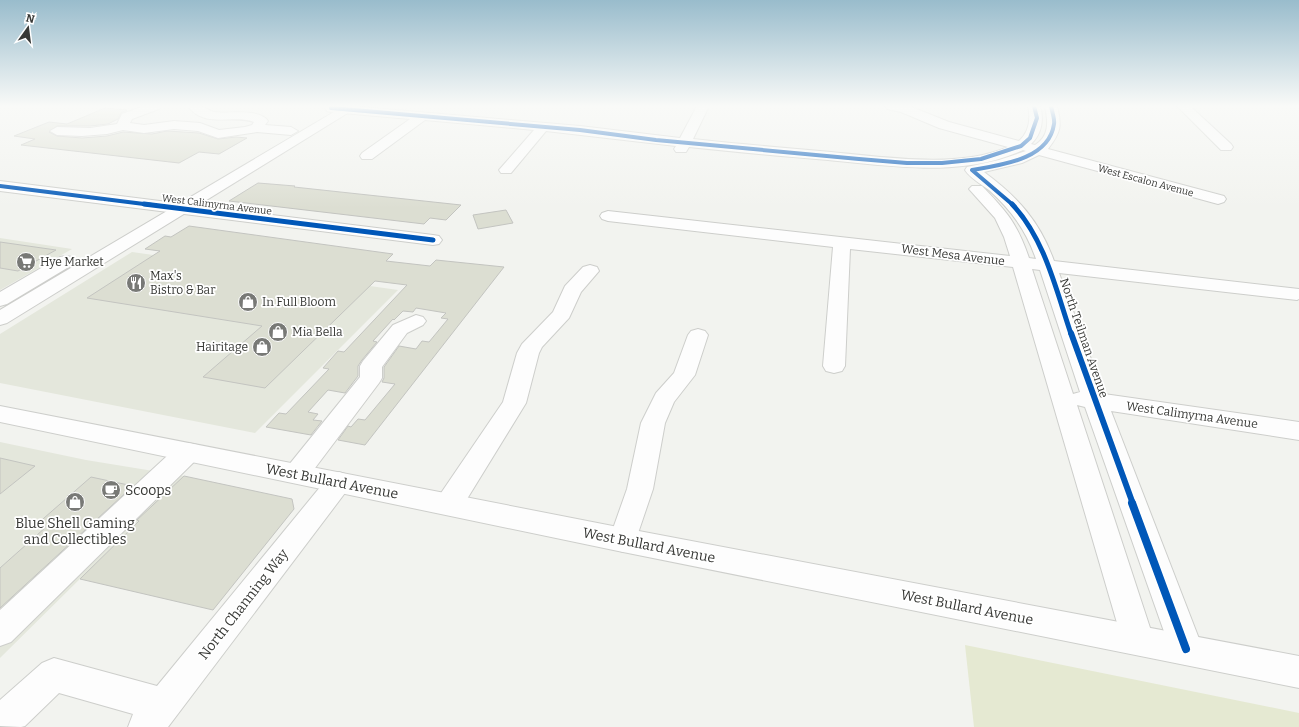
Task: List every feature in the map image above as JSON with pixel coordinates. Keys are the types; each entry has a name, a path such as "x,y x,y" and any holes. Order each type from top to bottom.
{"street":[{"path":"0,300 276,140"},
{"path":"0,318 182,210 291,140"},
{"path":"367,156 389,140"},
{"path":"506,170 532,140"},
{"path":"604,140 635,146 682,146 903,170 1011,161 1029,149 1050,140"},
{"path":"682,146 685,140"},
{"name":"West Escalon Avenue","path":"997,140 1218,199"},
{"path":"1029,149 1030,140"},
{"path":"1219,140 1226,147"},
{"path":"957,166 1002,216 1013,237 1138,640"},
{"name":"North Teilman Avenue","path":"957,166 1000,190 1025,217 1038,240 1186,649"},
{"name":"West Calimyrna Avenue","path":"0,186 182,210 433,240"},
{"name":"West Mesa Avenue","path":"608,216 1297,294"},
{"path":"834,366 842,242"},
{"path":"449,504 514,403 528,353 533,344 562,314 572,290 590,271"},
{"path":"297,474 371,378 370,366 400,329 416,321"},
{"path":"623,540 640,489 653,423 664,399 684,375 698,335"},
{"name":"West Calimyrna Avenue","path":"1062,396 1299,430"},
{"name":"West Bullard Avenue","path":"0,414 623,540 1299,672"},
{"path":"0,631 188,452"},
{"name":"North Channing Way","path":"155,716 339,482"},
{"path":"12,713 54,675 155,716"}],"shaded area":[{"path":"0,238 72,249 0,290"},
{"path":"132,252 398,290 255,433 0,383 0,334"},
{"path":"0,442 86,460 184,476 0,658"}],"green space":[{"path":"965,645 1299,713 1299,727 974,727"}],"building":[{"path":"33,140 244,140 219,154 199,152 179,163 21,145"},
{"path":"258,183 461,205 446,220 430,218 424,224 229,201"},
{"path":"506,210 513,223 478,229 473,215"},
{"path":"189,226 393,254 386,261 430,266 436,260 504,267 365,445 338,440 348,426 351,427 358,419 365,420 395,384 382,382 384,378 384,367 399,346 416,349 422,341 429,342 448,319 441,318 446,313 416,308 413,312 403,311 394,320 393,319 373,341 377,342 358,366 358,376 345,393 328,390 308,412 318,414 313,420 322,421 311,435 266,427 279,413 286,414 329,369 323,368 338,351 344,352 407,285 375,281 265,388 203,377 262,326 87,298 160,251 145,249 165,236 171,237"},
{"path":"0,242 56,250 18,271 0,268"},
{"path":"0,458 35,466 0,494"},
{"path":"184,476 292,499 294,509 213,610 80,579 139,521 137,520"},
{"path":"91,477 133,486 0,608 0,568 46,527 36,525"}],"cycle path":[{"path":"655,140 907,163 962,162 981,159 1010,151 1021,146 1028,140"},
{"path":"1048,140 1043,146 1031,154 1017,160 972,170 1009,201 1025,219 1038,240 1186,649"},
{"path":"0,186 433,240"}],"place":[{"name":"Hye Market","path":"26,262"},
{"name":"Max's Bistro & Bar","path":"136,283"},
{"name":"In Full Bloom","path":"248,302"},
{"name":"Mia Bella","path":"278,332"},
{"name":"Hairitage","path":"262,347"},
{"name":"Scoops","path":"111,490"},
{"name":"Blue Shell Gaming and Collectibles","path":"75,502"}]}
